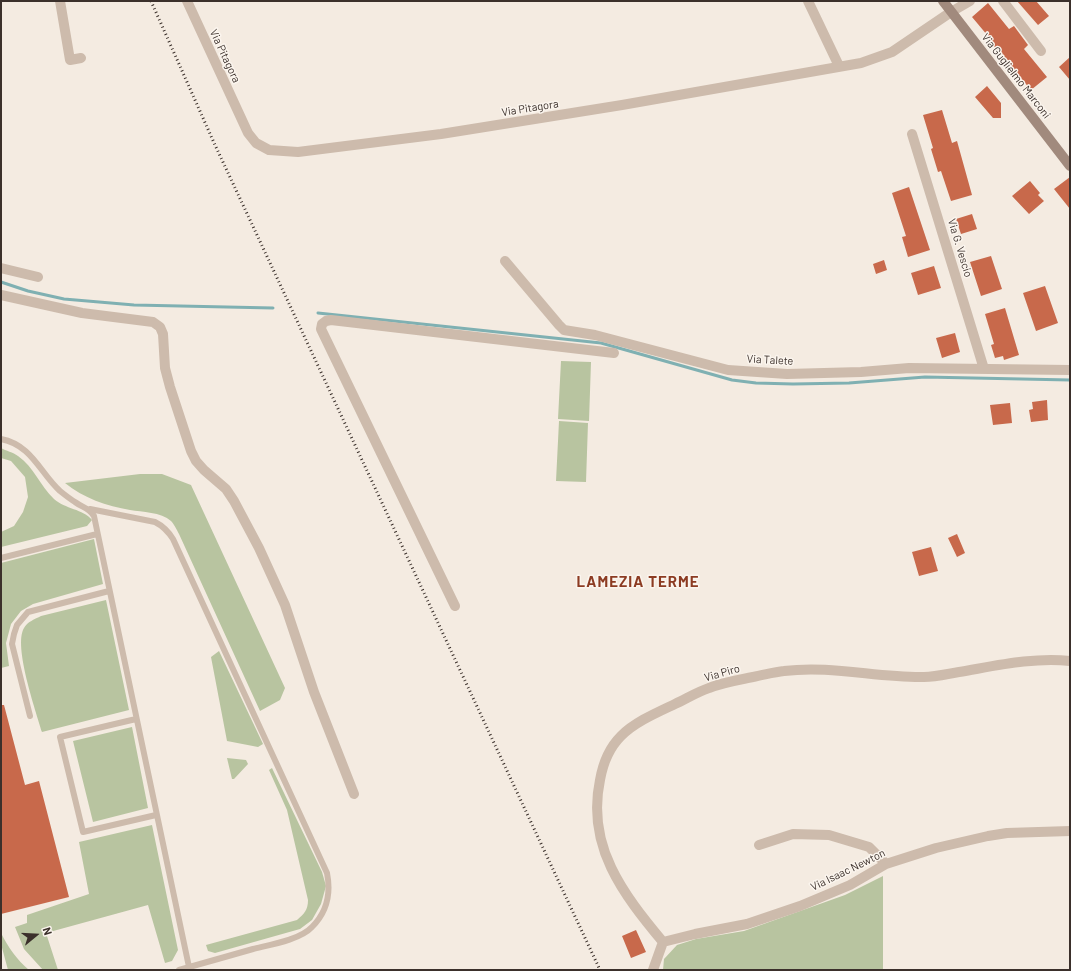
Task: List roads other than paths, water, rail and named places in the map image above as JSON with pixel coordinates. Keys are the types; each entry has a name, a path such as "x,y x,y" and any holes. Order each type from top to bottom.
{"main road":[{"name":"Via Guglielmo Marconi","path":"943,1 1070,166"}],"street":[{"path":"60,1 70,60 81,58"},
{"name":"Via Pitagora","path":"187,1 248,133 256,143 269,150 298,152 441,134 622,105 861,62 892,52 970,1"},
{"path":"808,1 839,66"},
{"path":"1003,1 1041,50"},
{"name":"Via G. Vescio","path":"912,134 984,369"},
{"path":"506,261 558,325 564,330 562,347"},
{"path":"1,268 38,277"},
{"path":"1,295 82,313 153,322 160,327 163,334 165,368 191,450 196,461 204,470 226,489 259,548 285,604 314,692 354,794"},
{"path":"455,606 321,329 322,324 331,320 614,353"},
{"name":"Via Talete","path":"564,330 595,335 728,370 787,374 861,372 908,368 1070,370"},
{"name":"Via Piro","path":"663,942 645,920 617,880 605,855 597,824 596,794 602,768 610,748 622,735 644,719 708,688 722,683 784,670 807,669 848,671 907,677 927,677 1019,662 1070,661"},
{"name":"Via Isaac Newton","path":"663,942 747,924 800,906 850,885 886,864 936,848 988,836 1070,831"},
{"path":"759,845 793,834 829,834 869,847 886,864"},
{"path":"653,970 663,942"}],"lane":[{"path":"1,439 18,446 29,454 59,490 75,502 90,510 155,522 162,525 168,531 327,873 329,885 325,909 312,927 300,935 179,970"},
{"path":"90,510 94,516 188,967"},
{"path":"1,558 97,534"},
{"path":"30,716 12,644 17,625 28,612 109,591"},
{"path":"136,719 60,737 83,832 156,815"}],"waterway":[{"path":"1,282 28,291 64,299 134,305 273,308"},
{"path":"318,313 601,343 732,380 756,383 849,383 925,377 1070,380"}],"railway":[{"path":"151,1 215,145 600,970"}],"district":[{"name":"LAMEZIA TERME","path":"638,582"}]}
